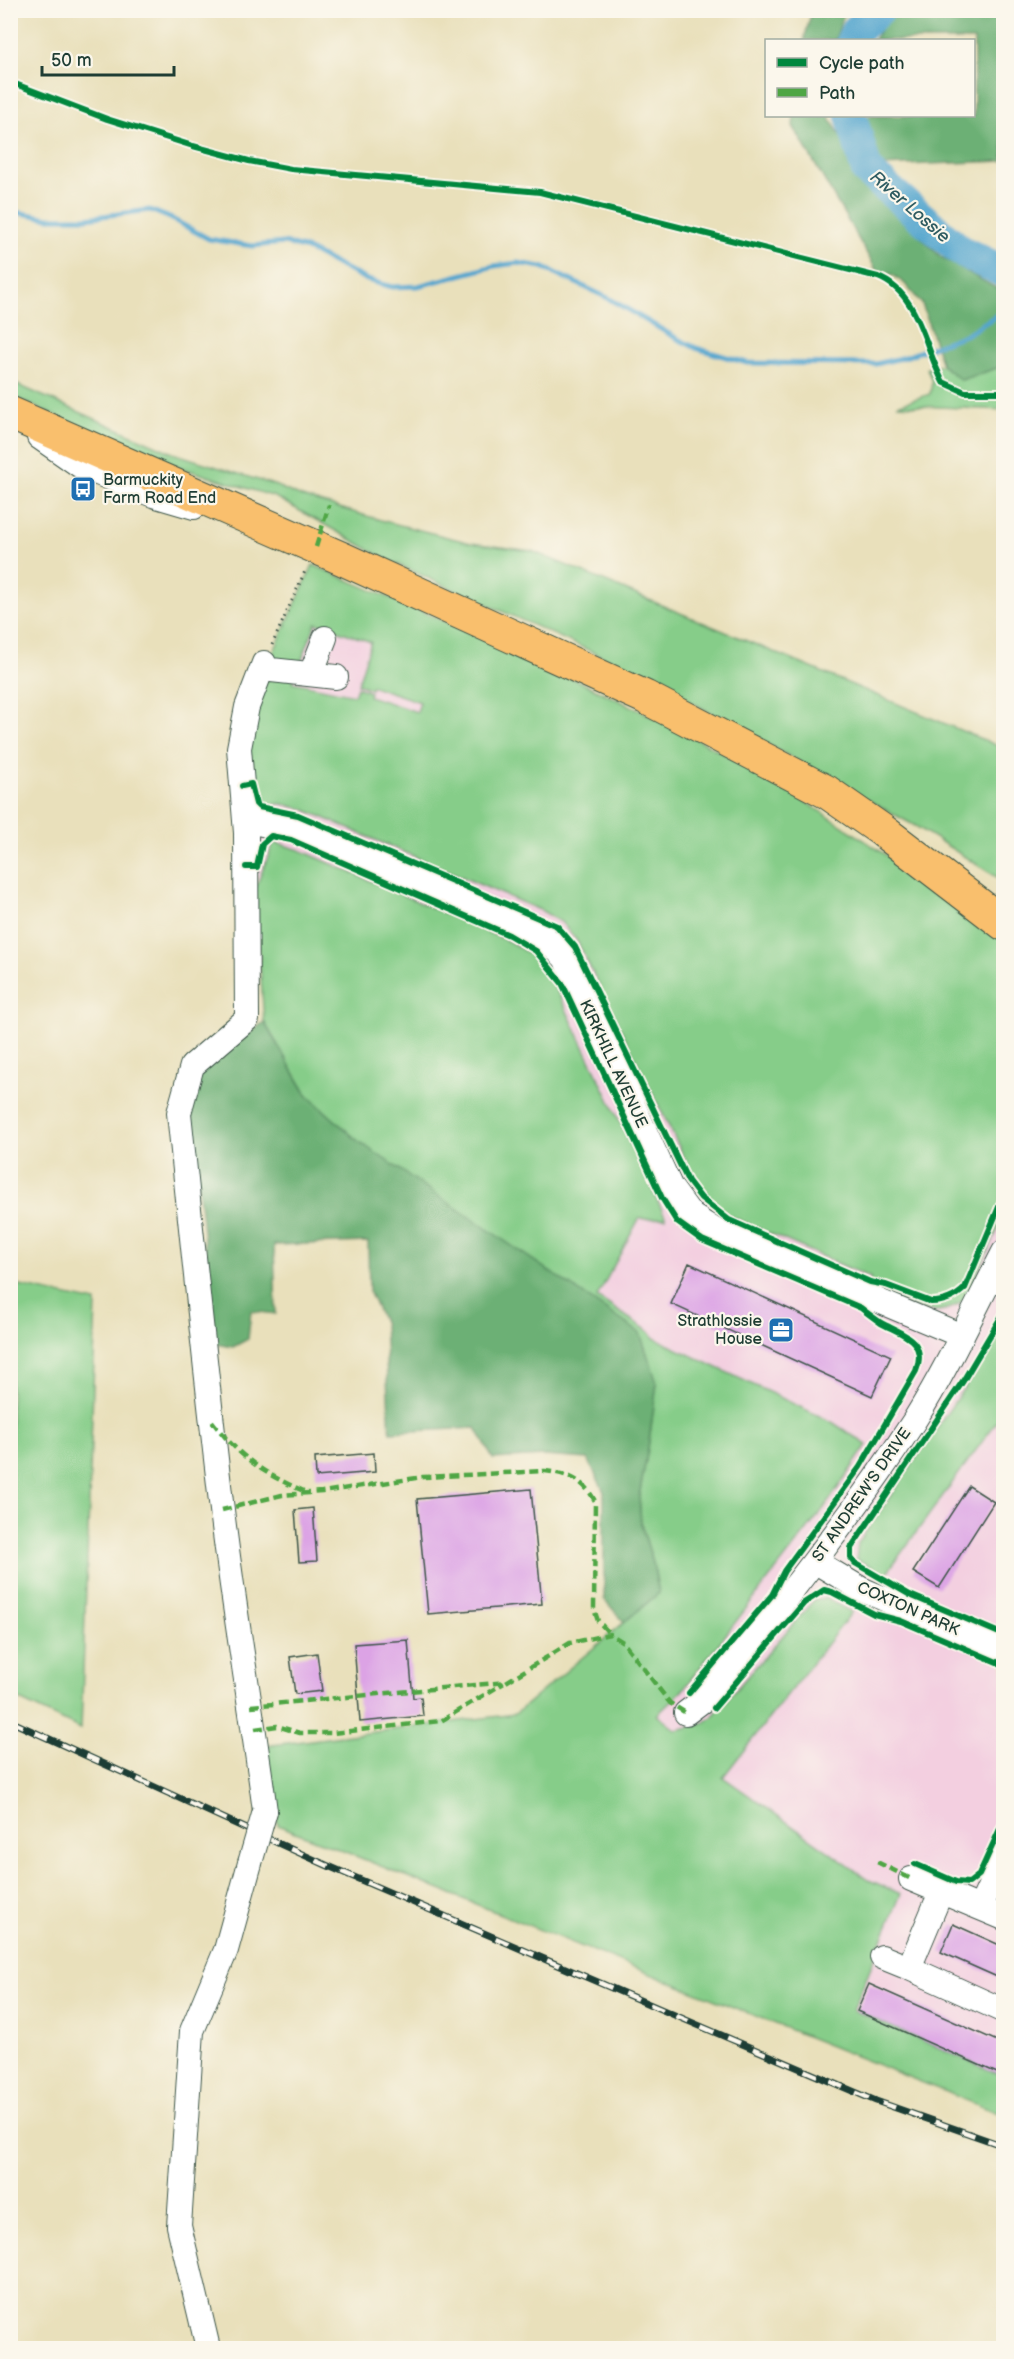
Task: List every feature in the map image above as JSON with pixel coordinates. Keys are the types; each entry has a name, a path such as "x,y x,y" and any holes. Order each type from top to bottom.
{"highway":[{"path":"10,415 316,547 645,697 827,792 883,831 1004,924"},
{"path":"883,831 941,857 1004,896"}],"street":[{"path":"311,674 325,638"},
{"path":"208,2349 179,2226 192,2031 226,1950 265,1811 253,1712 236,1620 222,1510 179,1113 192,1066 247,1019 245,820 238,748 247,706 263,666 336,676"},
{"name":"KIRKHILL AVENUE","path":"245,820 319,837 542,935 565,958 671,1188 691,1215 722,1234 962,1336"},
{"name":"ST ANDREW'S DRIVE","path":"686,1713 706,1698 816,1562 914,1420 962,1336 1004,1252"},
{"name":"COXTON PARK","path":"816,1562 861,1589 1003,1648"},
{"path":"980,1908 1004,1855"},
{"path":"910,1879 1004,1918"},
{"path":"909,1968 941,1892"},
{"path":"882,1957 1004,2011"}],"path":[{"path":"263,666 316,547"}],"shaded area":[{"path":"313,565 775,785 1003,940 1003,2115 278,1825 265,1746 515,1714 659,1593 641,1524 264,1022 249,736"}],"green space":[{"path":"812,10 845,11 835,39 804,39"},
{"path":"934,10 1003,11 1003,161 880,166 865,117 975,117 975,39 875,39 887,18"},
{"path":"794,117 830,117 880,197 941,257 1003,292 1003,366 961,380 942,365 922,304 905,284 893,275 877,271 793,126"},
{"path":"942,365 961,380 1003,366 1003,410 897,405 930,394 932,382 927,368"},
{"path":"11,382 173,453 274,485 302,497 471,543 532,551 1003,748 1003,881 919,828 637,672 386,559 275,497 156,460 11,396"},
{"path":"313,565 549,668 643,712 730,757 851,831 1004,940 1003,1218 966,1298 955,1306 943,1310 931,1311 905,1304 868,1287 871,1278 728,1215 705,1196 577,941 561,922 542,911 303,809 282,804 262,804 255,784 248,785 249,736 270,660","holes":["316,623 371,642 358,684 371,689 372,686 420,702 417,712 369,696 370,692 357,687 354,695 293,682"]},
{"path":"274,842 300,850 510,942 530,954 552,980 666,1218 639,1219 597,1297 650,1332 654,1338 832,1422 867,1445 825,1507 682,1691 657,1715 676,1730 702,1724 711,1718 814,1600 826,1598 852,1612 723,1777 869,1880 901,1894 853,2010 1003,2076 1003,2115 278,1825 265,1746 515,1714 659,1593 641,1524 639,1496 657,1383 358,1141 307,1095 264,1022 255,889"},
{"path":"264,1022 307,1095 358,1141 640,1333 657,1383 639,1496 641,1524 659,1593 624,1622 604,1599 604,1492 588,1459 544,1456 493,1459 476,1428 390,1432 384,1324 369,1291 368,1242 274,1245 276,1314 251,1311 248,1339 233,1347 215,1344 190,1108 200,1070"},
{"path":"11,1284 96,1302 81,1729 11,1696"},
{"path":"1003,1324 1003,1413 886,1574 856,1559 858,1543 990,1350"}],"building":[{"name":"Strathlossie House","path":"689,1263 891,1356 872,1396 671,1304"},
{"path":"374,1453 375,1472 316,1477 315,1458"},
{"path":"969,1486 994,1502 939,1588 913,1572"},
{"path":"531,1489 542,1604 428,1614 417,1499"},
{"path":"313,1508 317,1561 299,1562 295,1510"},
{"path":"408,1640 413,1698 421,1697 423,1716 360,1722 354,1644"},
{"path":"317,1653 322,1691 295,1694 290,1657"},
{"path":"953,1924 1004,1947 1004,1980 941,1952"},
{"path":"869,1984 1004,2044 1004,2076 857,2011"}],"waterway":[{"name":"River Lossie","path":"852,39 857,30 879,10"},
{"name":"River Lossie","path":"851,117 867,171 961,251 1004,272"},
{"path":"10,211 49,218 86,218 150,210 209,239 252,246 284,243 307,249 367,280 392,287 418,286 494,266 518,263 542,267 608,298 696,348 747,363 876,364 905,357 965,335 1004,311"}],"railway":[{"path":"10,1721 326,1865 686,2020 876,2101 1004,2146"}],"marked path":[{"path":"316,547 329,505"},
{"path":"212,1421 232,1445 254,1464 265,1472 306,1492"},
{"path":"222,1510 282,1495 322,1492 423,1477 545,1471 568,1476 585,1487 595,1501 594,1609 598,1621 610,1634"},
{"path":"251,1706 506,1682 570,1643 610,1634 623,1642 670,1703 686,1713"},
{"path":"255,1729 277,1726 300,1733 332,1733 441,1721 504,1683"},
{"path":"877,1862 911,1879"}],"cycle path":[{"path":"10,82 107,119 249,161 291,169 540,192 878,277 903,295 912,308 943,382 965,392 1004,392"},
{"path":"242,786 251,784 256,804 259,807 298,815 557,926 575,947 688,1181 701,1198 729,1220 870,1282 936,1302 954,1297 965,1288 1004,1195"},
{"path":"246,867 257,867 262,844 271,836 291,840 509,935 536,951 562,983 662,1198 677,1222 702,1240 861,1308 881,1323 911,1339 915,1345 919,1360 916,1371 860,1467 784,1571 772,1595 689,1693"},
{"path":"1004,1312 963,1381 851,1548 851,1558 855,1563 910,1595 1004,1635"},
{"path":"714,1708 804,1603 824,1590 874,1614 901,1621 1004,1665"},
{"path":"915,1864 956,1882 969,1883 979,1875 1004,1820"}],"place":[{"name":"Barmuckity Farm Road End","path":"83,489"},
{"name":"Strathlossie House","path":"781,1330"}]}
